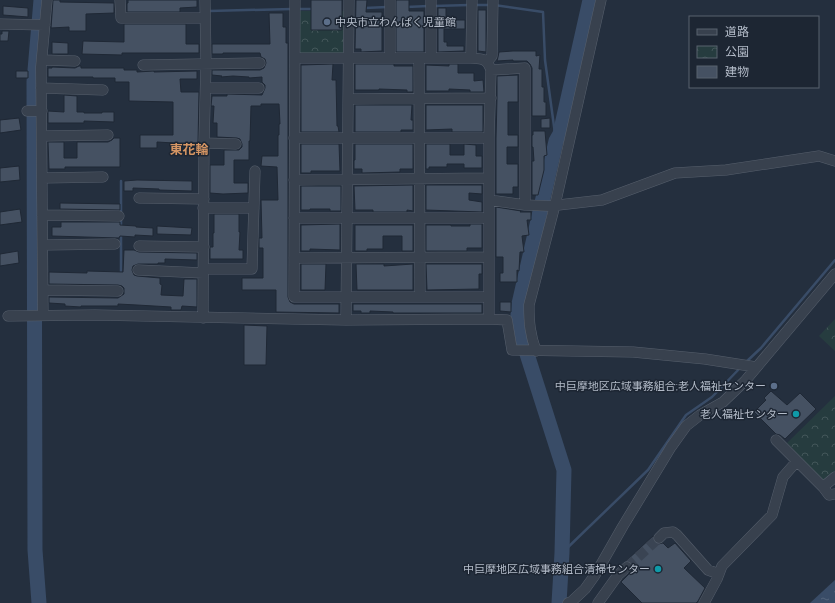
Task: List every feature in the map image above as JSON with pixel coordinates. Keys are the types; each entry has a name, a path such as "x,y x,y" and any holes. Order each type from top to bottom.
{"street":[{"path":"41,315 43,290 43,244 41,88 39,66 41,25 47,0"},
{"path":"120,0 121,18 205,11 206,88 204,143 203,318"},
{"path":"431,0 431,58"},
{"path":"471,58 472,0"},
{"path":"530,351 531,336 529,305 546,239 601,0"},
{"path":"346,320 349,1"},
{"path":"390,5 390,58"},
{"path":"489,319 489,138 491,98 489,66 492,56 493,5"},
{"path":"295,8 294,297 489,297"},
{"path":"0,24 41,25"},
{"path":"295,58 471,58 484,59 489,66"},
{"path":"419,58 420,297"},
{"path":"39,66 75,61"},
{"path":"143,65 260,63"},
{"path":"489,66 525,68 525,205"},
{"path":"41,88 104,90"},
{"path":"206,88 259,88"},
{"path":"348,99 491,98"},
{"path":"27,111 41,111"},
{"path":"42,136 108,135"},
{"path":"294,138 489,138"},
{"path":"204,143 236,144"},
{"path":"489,200 537,206 602,200 674,173 726,170 819,156 835,161"},
{"path":"138,270 203,271 252,269 255,171"},
{"path":"42,178 103,177"},
{"path":"294,180 489,178"},
{"path":"139,198 254,208"},
{"path":"42,215 119,216"},
{"path":"294,218 489,218"},
{"path":"43,244 115,244"},
{"path":"139,246 204,247"},
{"path":"294,258 489,257"},
{"path":"568,603 585,589 595,575 623,526 686,426 700,415 723,402 745,381 835,274"},
{"path":"43,290 118,291"},
{"path":"8,316 41,315 346,320 507,320 512,350 633,352 706,359 756,367"},
{"path":"776,440 828,495 835,494"},
{"path":"704,603 722,566 772,515 783,477 797,462"},
{"path":"823,488 835,477"},
{"path":"659,538 664,533 673,532 708,570 719,574"},
{"path":"598,603 618,575 627,567"}],"green space":[{"path":"298,11 344,11 344,55 298,55"},
{"path":"835,319 835,351 819,336"},
{"path":"835,396 835,471 823,481 787,443"}],"water":[{"path":"835,580 835,603 810,603"}],"building":[{"path":"53,0 60,0 60,2 114,3 114,13 86,14 86,31 69,31 69,27 51,28"},
{"path":"128,0 197,0 197,7 180,8 180,12 127,12"},
{"path":"311,0 342,0 342,30 311,30"},
{"path":"356,0 367,0 366,12 382,12 382,51 361,52 361,49 355,49"},
{"path":"396,0 409,0 409,11 424,11 424,52 396,52"},
{"path":"3,6 28,8 28,17 3,15"},
{"path":"438,8 446,8 446,20 465,20 465,29 444,29 444,42 447,42 447,46 464,46 464,51 438,52"},
{"path":"478,10 486,10 486,52 478,51"},
{"path":"269,13 283,13 283,27 286,27 286,43 288,43 288,297 290,302 294,304 339,304 339,313 276,312 276,290 242,290 242,278 263,278 263,248 259,248 259,238 262,238 261,200 278,200 277,167 261,166 262,156 278,156 278,135 280,124 279,104 261,104 261,106 251,106 249,160 234,160 234,183 248,183 248,193 210,193 210,165 224,165 224,150 239,150 242,147 240,139 217,137 217,123 213,123 214,106 211,106 212,96 227,96 227,94 262,95 265,88 265,85 262,82 262,77 221,77 222,76 212,75 212,70 260,70 264,68 266,63 265,59 261,57 260,53 212,54 212,44 270,44"},
{"path":"124,24 186,24 186,44 199,44 199,53 122,53 122,55 82,54 83,41 124,42"},
{"path":"2,31 9,31 8,41 0,41 0,34 2,34"},
{"path":"52,42 68,43 68,54 52,54"},
{"path":"536,51 536,56 540,55 539,69 542,69 542,87 544,87 546,116 532,116 532,68 530,64 527,61 497,61 499,52"},
{"path":"333,64 332,80 336,80 337,126 339,132 301,132 301,65"},
{"path":"355,64 394,64 394,66 413,66 413,92 407,92 407,90 379,89 355,90"},
{"path":"449,64 458,64 458,73 474,73 474,81 483,80 484,92 449,89 449,91 426,91 426,65 449,66"},
{"path":"81,66 81,68 124,68 124,70 137,70 137,72 197,71 197,79 180,79 181,92 199,92 198,143 191,143 191,145 174,145 174,143 157,142 157,148 140,148 140,135 173,135 173,102 129,101 129,82 115,82 115,78 48,77 48,68 75,68"},
{"path":"16,71 28,71 28,78 16,78"},
{"path":"518,75 518,102 508,102 508,135 518,135 518,147 507,147 507,164 518,164 518,187 513,187 513,194 496,194 497,76"},
{"path":"64,95 77,96 77,112 114,112 114,122 84,121 84,123 48,123 48,111 64,112"},
{"path":"355,105 412,105 411,120 413,120 413,130 401,130 401,132 355,132"},
{"path":"426,105 483,105 483,132 452,132 452,129 426,130"},
{"path":"19,118 21,130 0,133 0,120"},
{"path":"550,118 550,128 541,128 541,119"},
{"path":"533,131 545,131 547,155 544,156 544,170 538,195 532,195 532,161 534,161 532,147"},
{"path":"114,138 120,138 120,167 65,167 65,169 49,169 48,142 64,142 64,158 77,158 77,142 108,142"},
{"path":"301,144 339,144 340,171 311,171 311,173 301,173"},
{"path":"355,144 413,144 413,169 400,169 400,172 362,173 362,169 354,169"},
{"path":"426,144 450,144 450,155 464,155 464,144 476,145 476,156 482,156 482,168 464,168 464,164 447,164 447,167 429,167 429,169 426,169"},
{"path":"19,166 20,180 0,182 0,168"},
{"path":"124,181 192,181 192,191 133,188 133,191 124,191"},
{"path":"413,185 413,211 373,212 373,210 355,210 354,186"},
{"path":"426,185 482,185 482,194 469,193 469,200 482,202 482,212 426,210"},
{"path":"301,186 341,186 341,211 330,211 330,209 301,210"},
{"path":"60,203 120,204 120,210 60,209"},
{"path":"496,207 521,211 520,212 531,212 531,220 527,220 529,235 522,236 524,252 520,252 517,282 500,282 500,273 503,273 503,257 496,257"},
{"path":"20,209 22,222 0,225 0,212"},
{"path":"214,214 239,214 239,250 243,250 243,259 210,259 210,247 213,247"},
{"path":"61,222 120,222 120,225 153,228 153,236 135,235 135,237 120,236 119,238 52,236 52,227 61,227"},
{"path":"340,224 340,250 310,249 310,251 301,251 301,225"},
{"path":"470,224 482,224 482,248 467,248 467,251 426,251 426,225 470,226"},
{"path":"355,225 413,225 413,251 402,251 402,236 383,236 383,249 355,251"},
{"path":"157,226 192,228 191,235 157,234"},
{"path":"124,250 134,250 139,252 197,253 197,260 165,259 165,263 138,264 133,266 132,270 134,275 137,276 160,278 160,284 162,285 161,295 183,296 184,279 197,279 197,307 182,306 181,310 171,310 171,307 137,305 118,304 118,306 81,307 49,303 49,297 118,298 124,294 124,288 118,285 49,284 49,272 123,272"},
{"path":"18,251 19,263 0,266 0,254"},
{"path":"301,264 326,264 325,290 301,290"},
{"path":"356,264 384,264 384,266 413,264 413,290 357,290"},
{"path":"426,264 482,264 482,274 479,274 479,289 427,290"},
{"path":"500,302 511,302 511,312 500,311"},
{"path":"353,304 482,304 482,313 393,313 370,311 370,313 361,313 361,311 353,311"},
{"path":"244,325 267,326 266,365 244,365"},
{"name":"老人福祉センター","path":"771,391 787,405 800,393 816,409 785,439 776,434 754,412 766,400 764,398"},
{"name":"中巨摩地区広域事務組合清掃センター","path":"653,536 655,543 663,543 668,548 675,543 691,561 684,568 705,588 696,603 642,603 621,582 633,569 632,563 626,561"}],"waterway":[{"path":"39,603 35,550 34,82 41,0"},
{"path":"559,603 564,470 519,329 518,315 519,304 556,141 560,134 590,0"},
{"path":"434,6 469,5"},
{"path":"474,5 489,5"},
{"path":"494,5 543,12 545,60 556,141"},
{"path":"406,7 429,6"},
{"path":"365,8 387,7"},
{"path":"209,11 292,9"},
{"path":"297,9 314,9"},
{"path":"121,181 121,228"},
{"path":"121,233 121,274"},
{"path":"746,362 761,348 835,260"},
{"path":"562,553 648,470 686,415 712,397 741,367"}],"tunnel":[{"path":"627,567 659,538"}],"place":[{"name":"中央市立わんぱく児童館","path":"327,22"},
{"name":"中巨摩地区広域事務組合;老人福祉センター","path":"774,386"},
{"name":"老人福祉センター","path":"796,414"},
{"name":"中巨摩地区広域事務組合清掃センター","path":"658,569"}],"district":[{"name":"東花輪","path":"189,149"}]}
